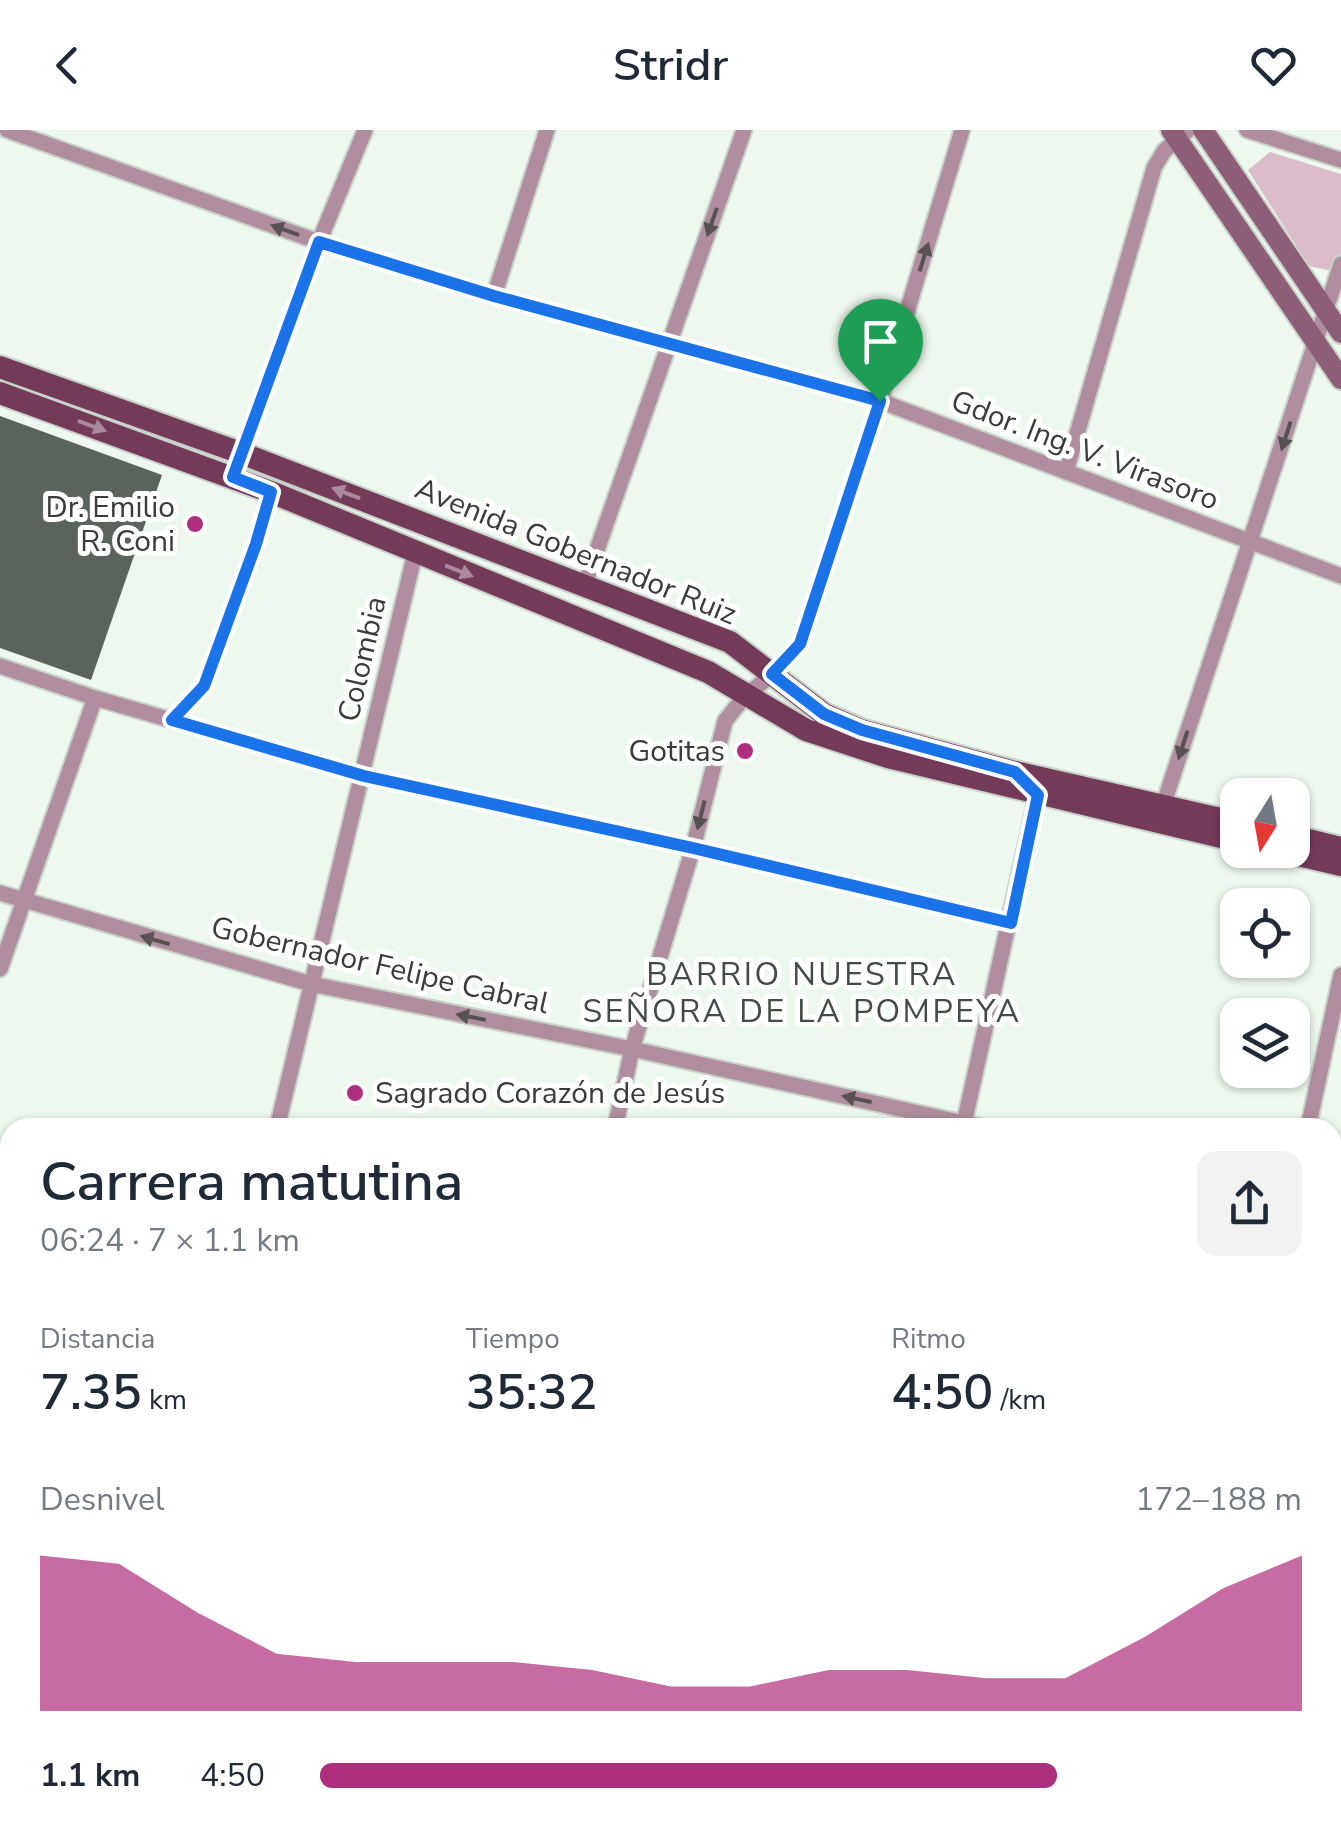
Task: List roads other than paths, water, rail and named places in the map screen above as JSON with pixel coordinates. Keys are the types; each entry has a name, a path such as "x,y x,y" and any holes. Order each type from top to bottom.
{"main road":[{"path":"1204,130 1341,333"},
{"path":"1179,133 1341,379"},
{"name":"Avenida Gobernador Ruiz","path":"0,367 241,453 730,642 824,714 862,730 1015,772 1220,820"},
{"name":"Avenida Gobernador Ruiz","path":"0,394 233,477 708,672 806,730 888,757 1220,837"},
{"path":"1310,840 1341,848"},
{"path":"1310,858 1341,865"}],"street":[{"name":"Gdor. Ing. V. Virasoro","path":"7,130 319,242 494,296 880,401 1341,576"},
{"path":"233,477 319,242 365,130"},
{"path":"494,296 547,130"},
{"path":"585,584 744,130"},
{"path":"617,1118 632,1049 693,848 725,720 744,696 800,644 880,401 962,130"},
{"path":"1246,130 1341,160"},
{"path":"1066,472 1154,168 1179,133"},
{"path":"1163,806 1341,264"},
{"name":"Colombia","path":"279,1118 415,553"},
{"path":"0,666 95,698 364,776 1011,923"},
{"path":"0,969 95,698"},
{"path":"966,1118 1038,795 1015,772"},
{"name":"Gobernador Felipe Cabral","path":"0,893 311,984 632,1049 933,1118"},
{"path":"1310,1118 1341,975"}],"lane":[{"path":"172,720 204,686 271,492"}],"place":[{"name":"Dr. Emilio R. Coni","path":"195,524"},
{"name":"Gotitas","path":"745,751"},
{"name":"Sagrado Corazón de Jesús","path":"355,1093"}],"district":[{"name":"BARRIO NUESTRA SEÑORA DE LA POMPEYA","path":"802,992"}]}
